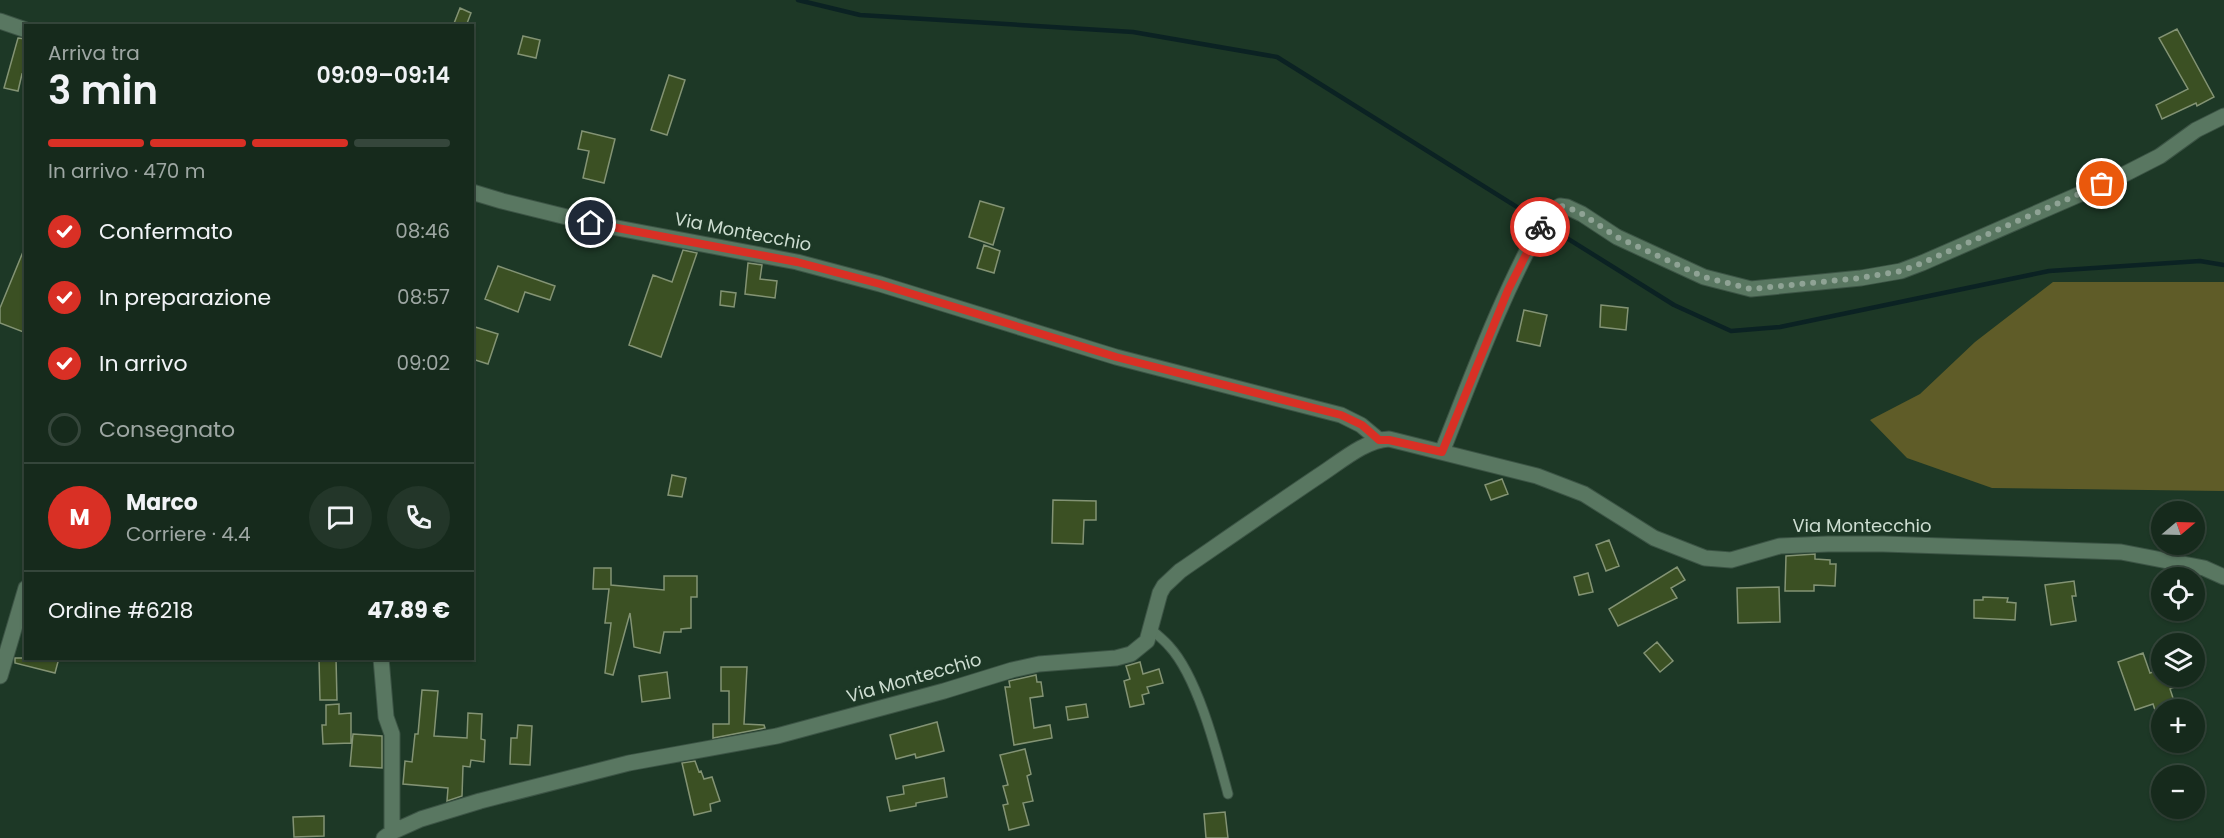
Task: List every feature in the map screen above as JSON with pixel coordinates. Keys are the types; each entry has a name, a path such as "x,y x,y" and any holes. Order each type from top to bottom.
{"street":[{"path":"0,21 24,29"},
{"path":"1442,452 1526,250 1547,214 1560,206 1582,214 1617,237 1704,277 1751,289 1860,278 1901,271 2072,198 2160,156 2196,130 2224,116"},
{"name":"Via Montecchio","path":"474,193 591,223 797,262 880,284 1116,357 1341,415 1362,425 1379,440"},
{"name":"Via Montecchio","path":"388,835 421,819 480,801 630,763 777,736 1039,664 1116,658 1131,654 1147,641 1152,630 1160,594 1164,586 1180,571 1354,453 1379,440 1389,440 1442,452 1537,476 1584,494 1654,538 1705,558 1731,560 1780,546 1828,544 2121,552 2204,568 2224,577"},
{"path":"0,676 24,595"},
{"path":"381,660 386,717 392,734 388,835"}],"lane":[{"path":"1152,630 1170,646 1190,680 1213,738 1228,794"}],"shaded area":[{"path":"2053,282 2224,282 2224,491 1992,488 1907,458 1870,420 1920,394 1975,342"}],"building":[{"path":"460,8 471,13 467,24 454,24"},
{"path":"2177,29 2214,97 2162,119 2156,105 2188,89 2159,38"},
{"path":"523,36 540,40 536,58 518,54"},
{"path":"18,38 24,39 24,74 22,74 18,91 4,88"},
{"path":"669,75 685,80 667,135 651,130"},
{"path":"582,131 615,139 604,183 583,178 589,151 578,149"},
{"path":"980,201 1004,208 993,245 969,237"},
{"path":"984,245 1000,251 994,273 977,268"},
{"path":"24,249 24,332 0,323 0,308"},
{"path":"683,250 697,253 661,357 629,345 653,275 672,282"},
{"path":"748,263 762,265 760,279 777,281 775,298 745,294"},
{"path":"498,266 555,286 550,300 525,292 518,312 485,299"},
{"path":"721,291 736,293 734,307 720,305"},
{"path":"1601,305 1628,308 1626,330 1600,327"},
{"path":"1524,310 1547,315 1540,346 1517,341"},
{"path":"474,327 498,334 488,364 474,360"},
{"path":"672,475 686,478 682,497 668,495"},
{"path":"1502,479 1508,494 1491,500 1485,485"},
{"path":"1053,500 1096,501 1096,520 1084,520 1083,544 1052,543"},
{"path":"1609,540 1619,566 1606,571 1596,545"},
{"path":"1815,554 1815,559 1830,560 1830,564 1836,564 1835,586 1814,585 1814,591 1785,591 1786,556"},
{"path":"1677,567 1685,580 1671,588 1677,598 1618,626 1609,609"},
{"path":"594,568 611,568 611,585 664,590 664,576 697,576 697,597 691,597 691,628 681,629 681,632 664,632 660,653 634,647 630,613 613,675 605,673 611,623 605,623 609,589 593,589"},
{"path":"1588,573 1593,592 1579,595 1574,577"},
{"path":"2074,581 2076,596 2072,596 2076,621 2051,625 2045,585"},
{"path":"1779,587 1780,622 1738,623 1737,588"},
{"path":"1983,597 2008,598 2007,602 2016,603 2015,620 1974,618 1974,600 1983,600"},
{"path":"1657,642 1673,661 1660,672 1644,653"},
{"path":"2143,653 2151,673 2151,687 2174,687 2170,689 2173,699 2151,699 2151,705 2135,710 2118,662"},
{"path":"15,658 58,660 55,673 15,663"},
{"path":"319,660 336,660 337,700 320,700"},
{"path":"1140,662 1143,674 1159,669 1163,683 1147,687 1149,693 1142,695 1144,704 1130,707 1124,681 1130,679 1126,666"},
{"path":"721,667 747,667 744,724 764,725 765,728 713,738 713,724 729,724 729,691 721,691"},
{"path":"667,672 670,698 642,702 639,676"},
{"path":"1036,675 1037,682 1041,682 1043,696 1030,698 1034,728 1050,725 1052,738 1014,745 1005,687 1010,687 1009,681"},
{"path":"422,690 438,691 434,736 467,738 468,713 482,714 481,739 485,740 484,762 471,760 470,767 463,766 462,796 447,801 448,788 403,784 405,761 412,762 415,734 418,734"},
{"path":"339,704 339,714 351,713 351,743 323,744 322,725 326,725 326,705"},
{"path":"1086,704 1088,717 1068,720 1066,707"},
{"path":"937,722 944,751 916,758 915,754 896,759 890,735"},
{"path":"518,725 532,726 530,765 510,764 511,738 517,738"},
{"path":"353,734 382,736 382,768 350,766"},
{"path":"1025,749 1031,774 1027,776 1033,801 1023,803 1029,825 1009,830 1003,805 1008,804 1003,786 1008,785 1000,755"},
{"path":"695,761 704,779 712,777 720,801 710,804 711,811 694,815 682,763"},
{"path":"944,778 947,797 890,811 887,797 904,794 903,786"},
{"path":"1225,812 1228,838 1206,838 1204,814"},
{"path":"324,816 324,836 294,837 293,817"}],"waterway":[{"path":"798,0 860,15 1133,32 1277,57 1674,305 1731,331 1780,327 2049,271 2200,261 2224,265"}],"way so far":[{"path":"1540,227 1552,209 1560,206 1567,207 1617,237 1704,277 1751,289 1860,278 1901,271 2102,184"}],"route":[{"path":"591,223 797,262 880,284 1116,357 1341,415 1362,425 1379,440 1389,440 1442,452 1508,290 1526,250 1540,227"}]}
